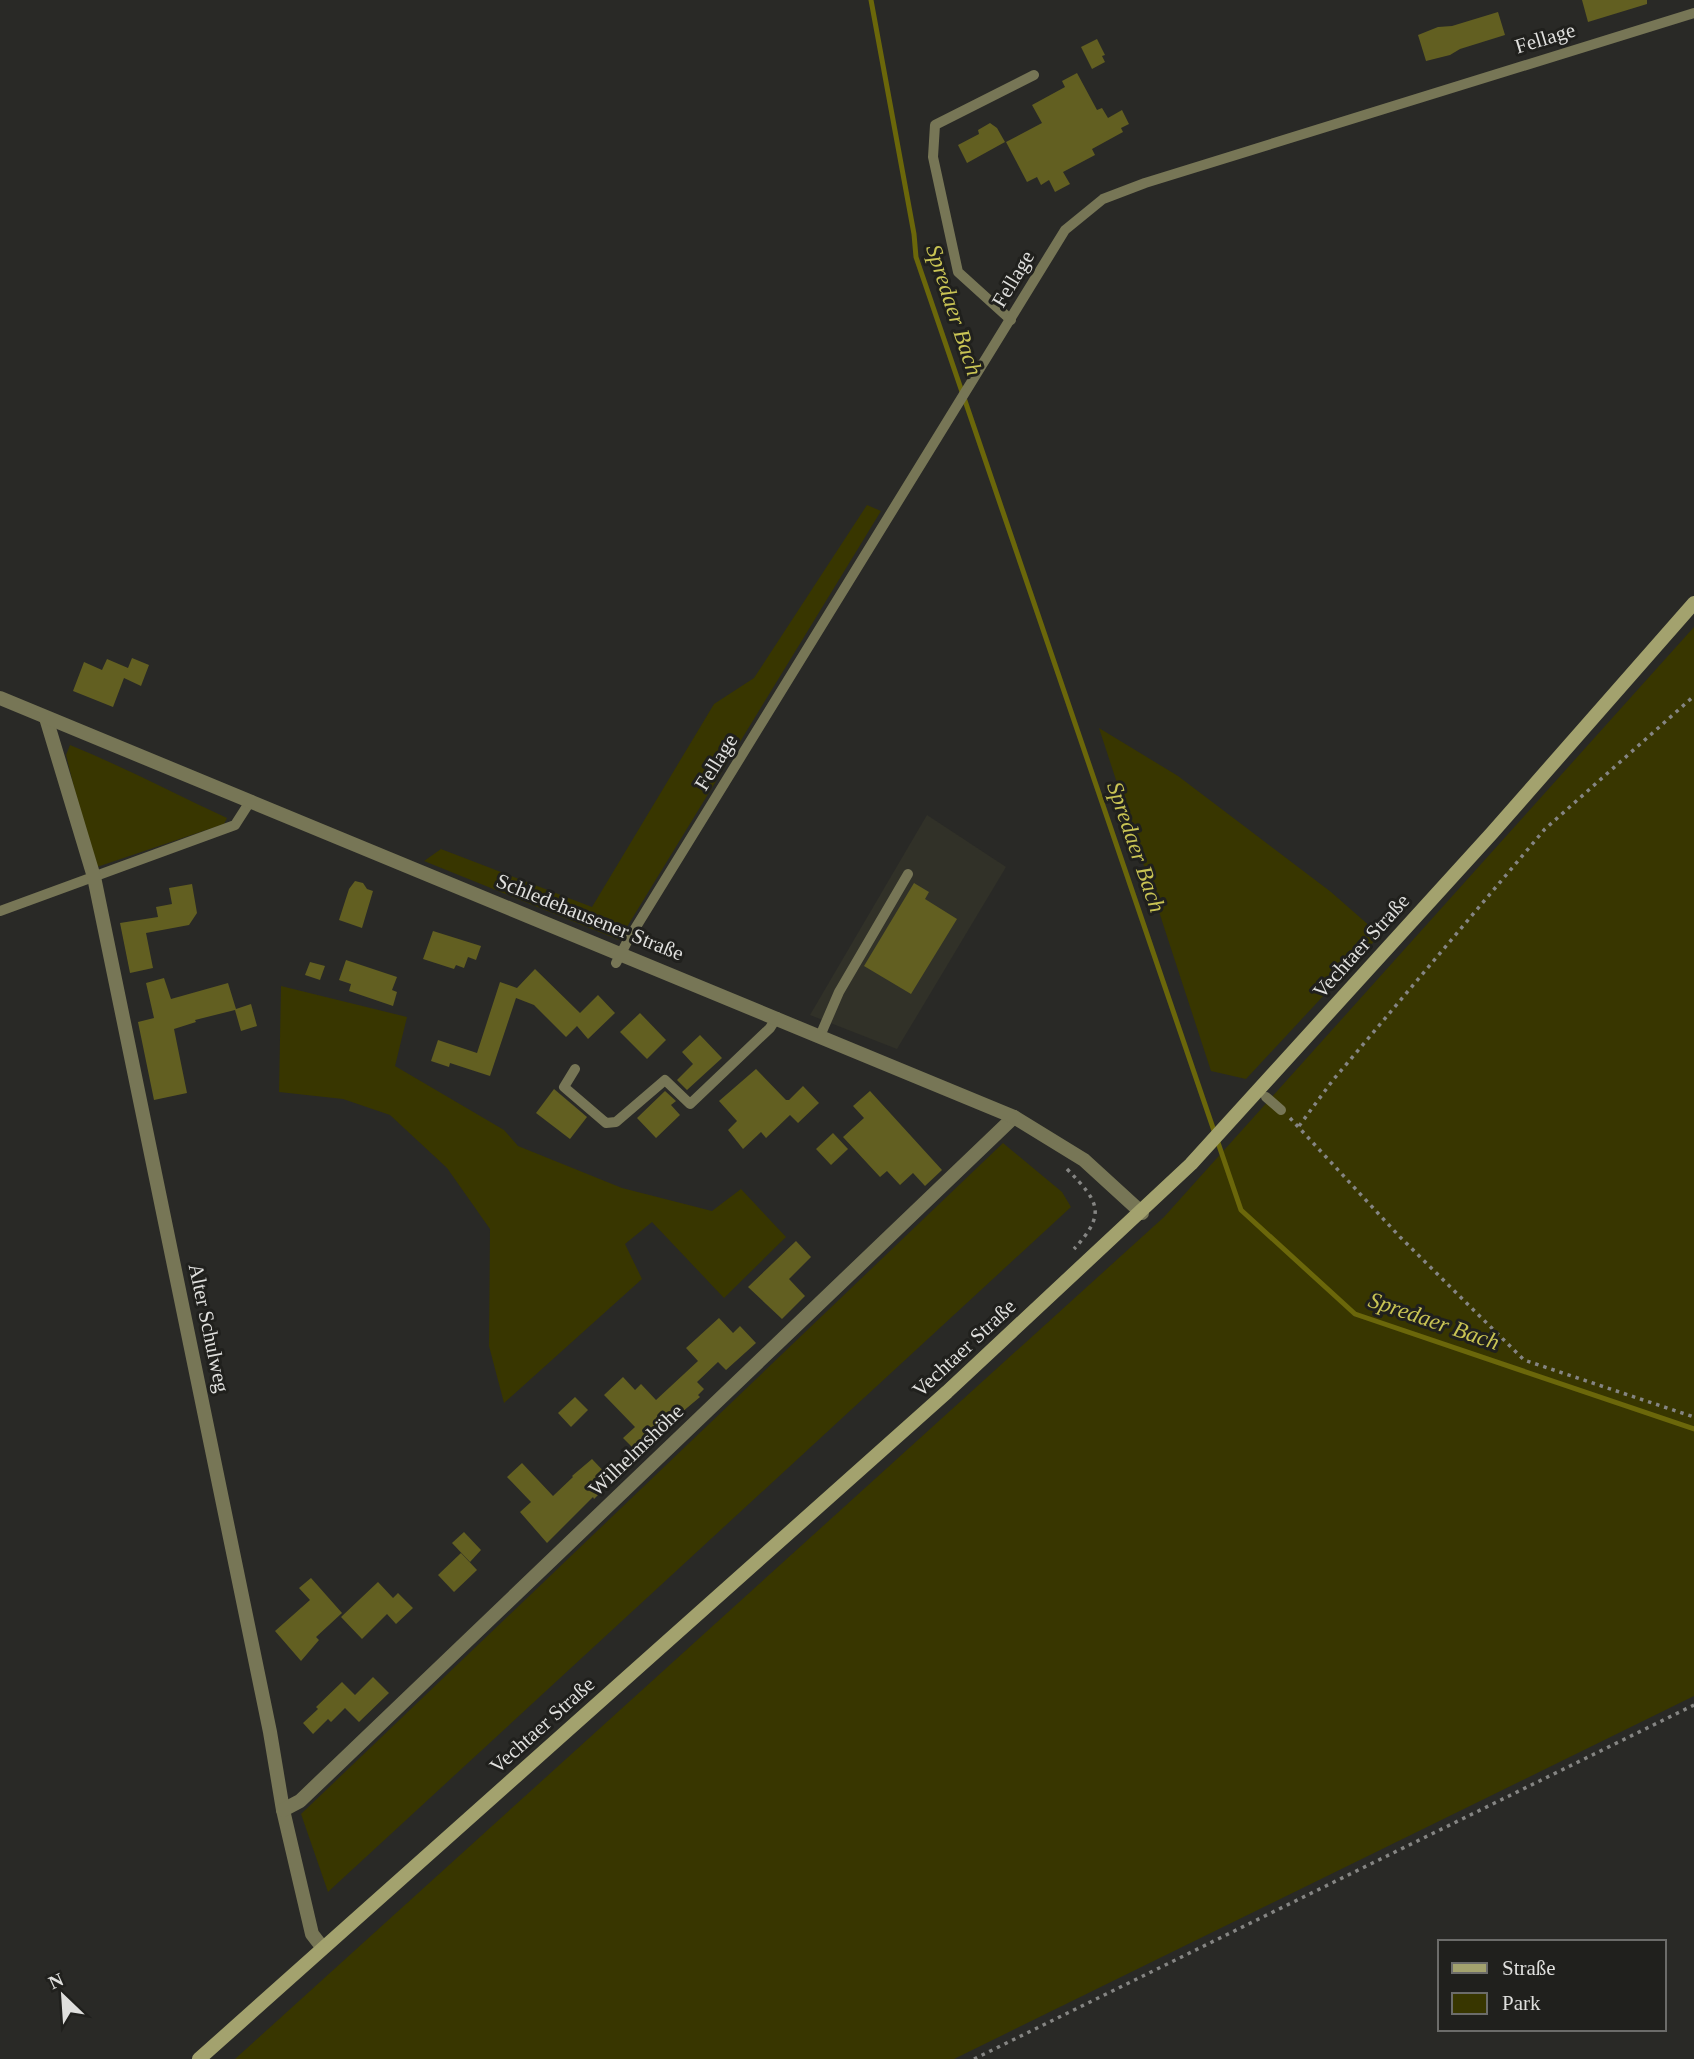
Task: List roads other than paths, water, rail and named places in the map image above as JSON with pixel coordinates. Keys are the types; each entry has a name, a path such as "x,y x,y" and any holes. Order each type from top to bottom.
{"main road":[{"name":"Vechtaer Straße","path":"199,2059 917,1420 1142,1213 1241,1110 1492,834 1694,603"}],"street":[{"name":"Schledehausener Straße","path":"0,698 251,800 619,958 777,1017 1014,1116 1084,1160 1142,1213"},
{"name":"Alter Schulweg","path":"46,718 94,877 263,1696 283,1810 312,1934 322,1947"},
{"name":"Wilhelmshöhe","path":"283,1810 310,1792 1014,1116"}],"lane":[{"name":"Fellage","path":"619,958 1065,230 1103,199 1185,170 1694,13"},
{"path":"1011,320 958,272 933,157 935,125 1034,75"},
{"path":"0,911 235,825 251,800"},
{"path":"820,1036 839,992 908,874"},
{"path":"575,1069 564,1087 606,1123 616,1122 665,1080 690,1104 771,1028 777,1017"},
{"path":"1266,1097 1281,1110"}],"waterway":[{"name":"Spredaer Bach","path":"871,0 916,257 1241,1210 1355,1314 1694,1429"}]}
